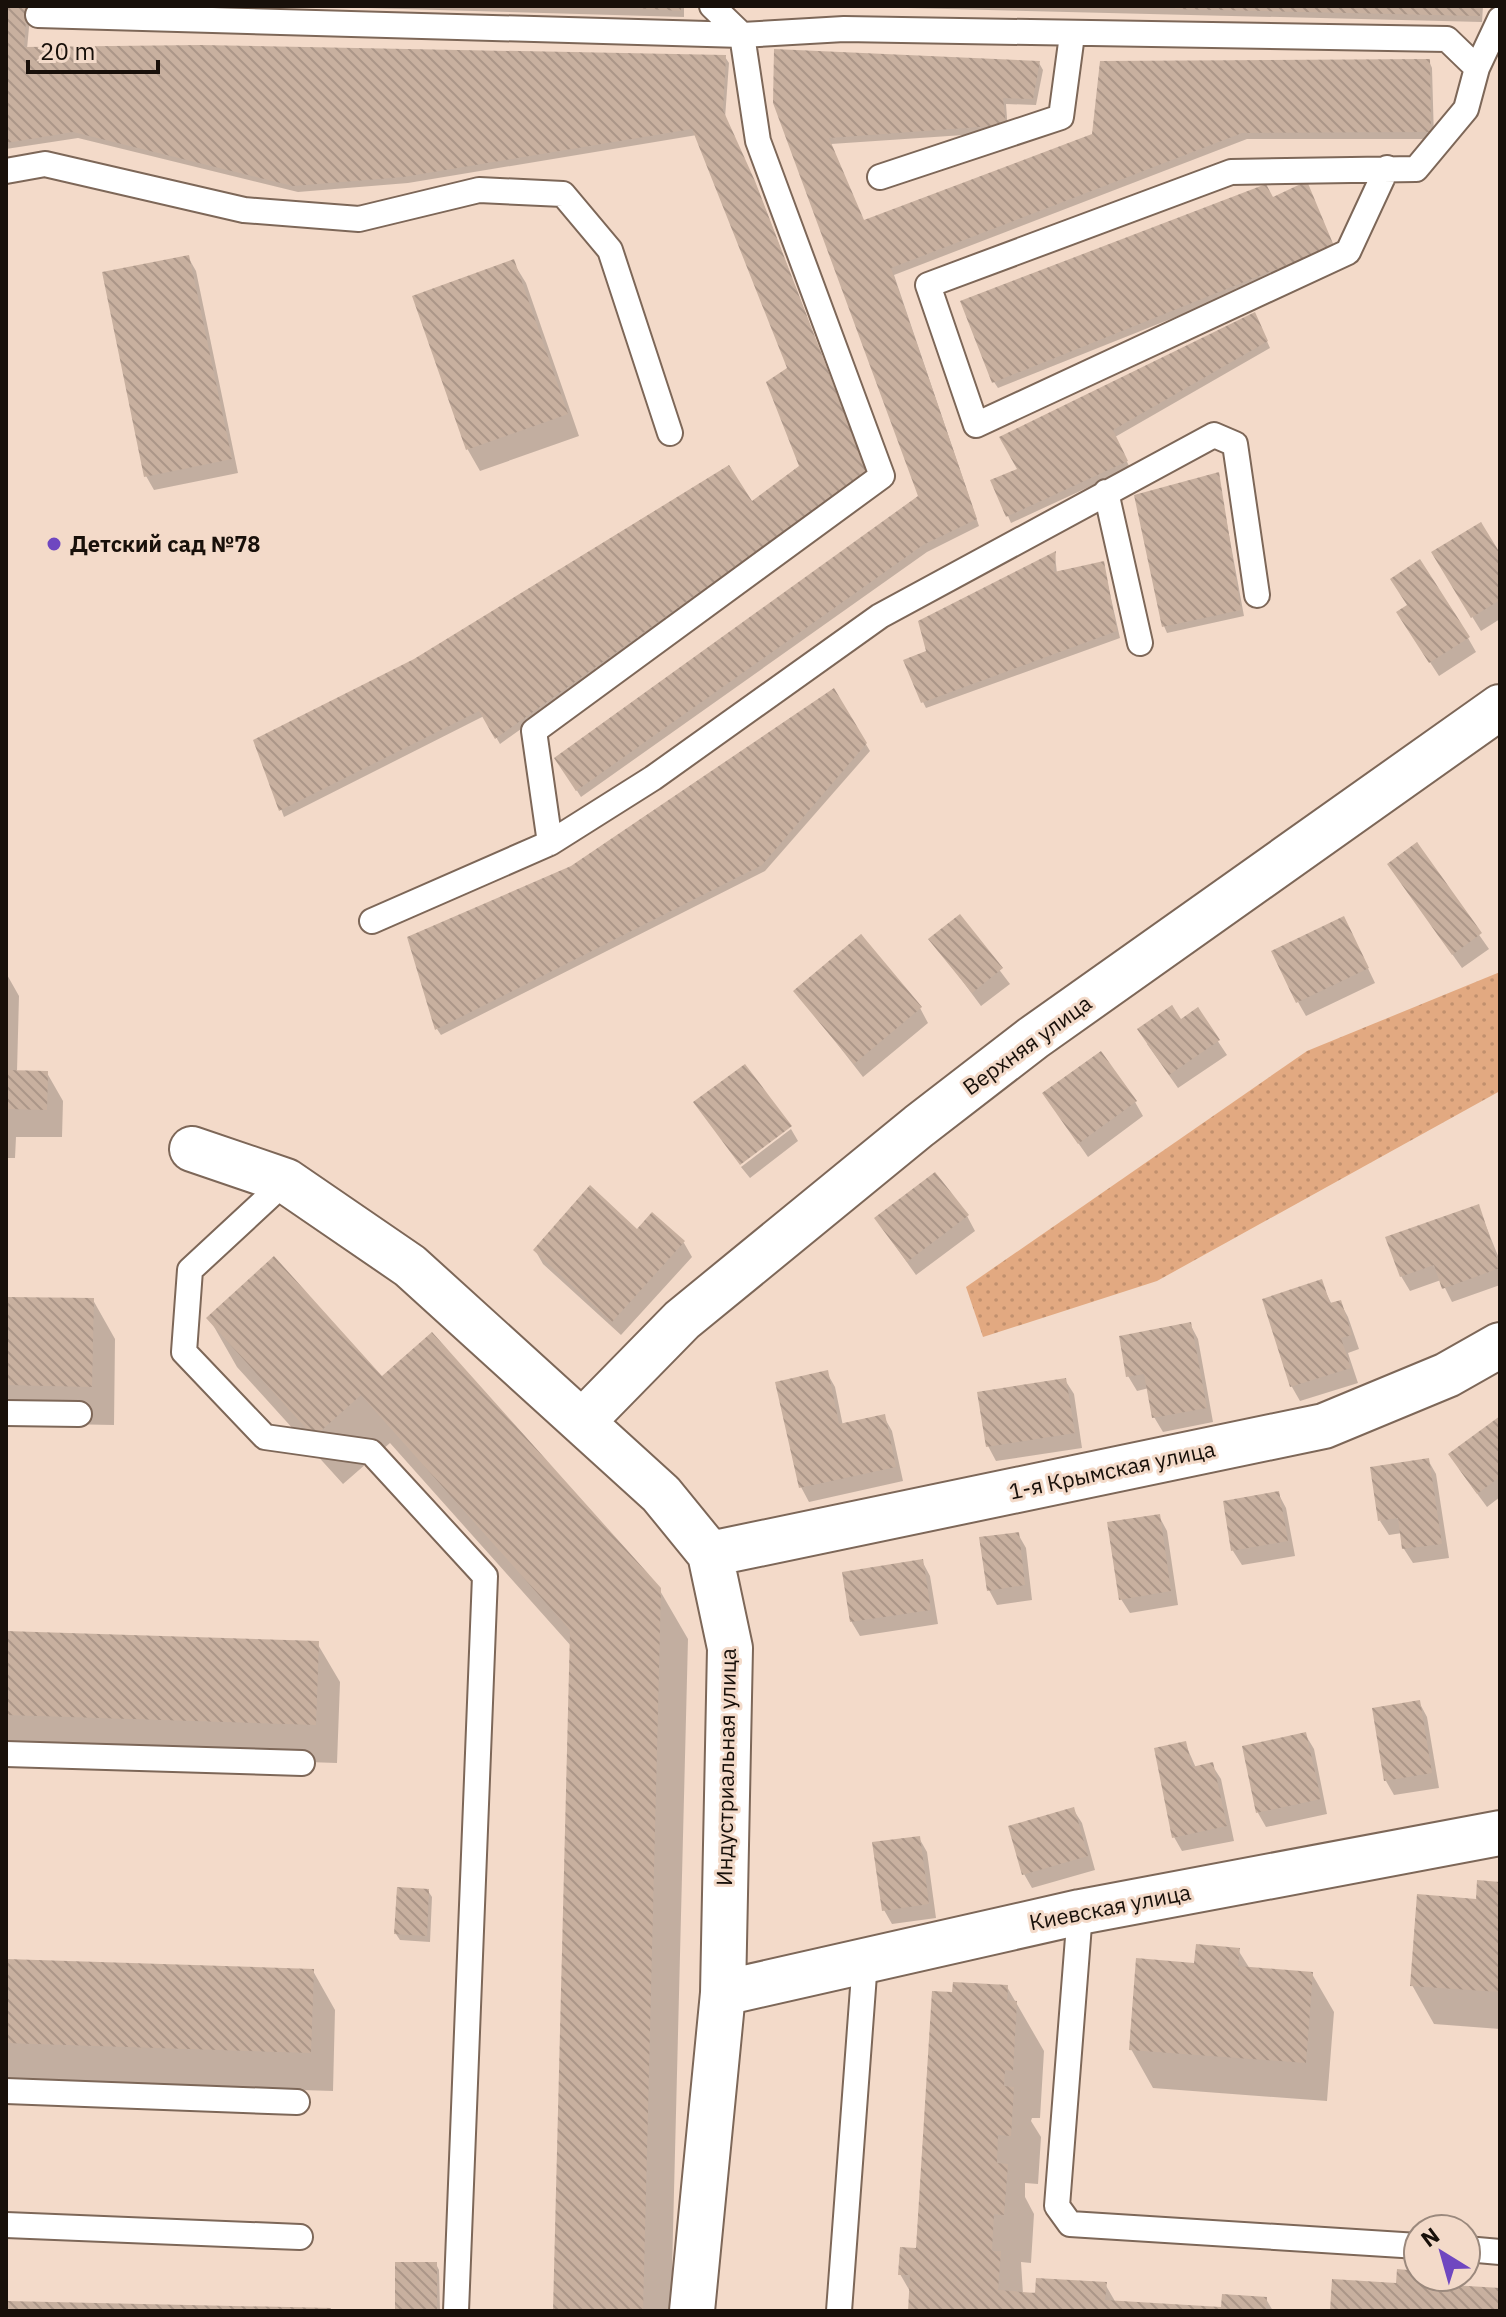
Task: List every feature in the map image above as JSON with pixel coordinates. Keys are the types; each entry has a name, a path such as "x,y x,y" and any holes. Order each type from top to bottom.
{"street":[{"name":"Верхняя улица","path":"584,1420 682,1320 919,1126 1033,1038 1500,707"},
{"name":"Индустриальная улица","path":"192,1149 286,1181 410,1266 584,1420 661,1494 710,1554 730,1648 723,1993 692,2311"},
{"name":"1-я Крымская улица","path":"710,1554 1324,1426 1447,1375 1500,1345"},
{"name":"Киевская улица","path":"723,1993 1080,1912 1500,1833"}],"lane":[{"path":"550,843 534,731 882,476 758,141 742,35 712,6"},
{"path":"38,15 742,35 844,29 1447,39 1477,68"},
{"path":"1387,168 1348,252 976,425 928,285 1231,172 1387,168 1416,169 1466,109 1477,68 1500,19"},
{"path":"880,177 1061,117 1072,35"},
{"path":"6,171 45,164 244,210 359,219 479,190 563,194 610,250 670,433"},
{"path":"372,921 550,843 653,778 880,616 1214,435 1235,444 1257,595"},
{"path":"1106,492 1140,643"},
{"path":"286,1181 190,1270 184,1352 265,1437 371,1452 485,1576 456,2311"},
{"path":"6,1413 79,1414"},
{"path":"6,1754 302,1763"},
{"path":"1080,1912 1057,2206 1070,2224 1402,2245"},
{"path":"839,2311 865,1961"},
{"path":"6,2091 297,2102"},
{"path":"6,2225 300,2237"}],"shaded area":[{"path":"1500,972 1500,1091 1157,1281 983,1337 966,1287 1307,1051"}],"building":[{"path":"6,6 27,6 24,47 200,45 726,55 723,110 755,181 867,472 495,739 479,711 279,811 253,740 414,659 729,465 752,501 799,466 766,382 787,368 692,129 403,177 293,186 73,132 6,143"},
{"path":"603,6 681,6 681,11"},
{"path":"1175,6 1480,6 1480,16 1175,9"},
{"path":"774,49 1040,61 1033,99 1003,98 1006,125 829,138 864,220 1092,134 1100,61 1430,59 1431,132 1242,133 891,268 977,519 923,545 576,791 554,758 918,496 773,103"},
{"path":"1307,181 1334,246 992,383 960,301 1266,184 1273,197"},
{"path":"189,255 232,459 144,477 102,272"},
{"path":"514,259 568,414 466,450 412,296"},
{"path":"1255,312 1268,341 1113,430 1128,461 1006,517 990,480 1017,469 999,437"},
{"path":"1219,472 1241,610 1162,627 1134,495"},
{"path":"1481,522 1500,553 1500,600 1471,618 1431,552"},
{"path":"1056,551 1054,572 1104,561 1117,631 921,703 903,660 926,651 918,621"},
{"path":"1420,559 1470,637 1429,663 1396,612 1407,605 1390,579"},
{"path":"834,688 867,743 762,865 435,1030 407,937 571,866"},
{"path":"1417,842 1482,933 1452,955 1387,864"},
{"path":"960,914 1003,968 972,993 928,939"},
{"path":"1344,916 1369,968 1296,1003 1271,951"},
{"path":"861,934 922,1007 854,1064 793,991"},
{"path":"1172,1005 1181,1019 1198,1007 1220,1040 1169,1075 1137,1029"},
{"path":"1101,1051 1137,1101 1078,1144 1042,1093"},
{"path":"745,1064 792,1126 740,1165 693,1102"},
{"path":"6,1070 48,1071 47,1110 6,1109"},
{"path":"935,1172 969,1215 907,1262 874,1218"},
{"path":"590,1185 637,1229 652,1212 685,1241 612,1322 533,1250"},
{"path":"1479,1204 1500,1268 1442,1289 1434,1265 1400,1277 1385,1237"},
{"path":"274,1256 382,1376 432,1332 661,1588 643,2311 553,2311 570,1630 361,1395 314,1437 206,1318"},
{"path":"1322,1279 1330,1303 1341,1300 1352,1335 1341,1338 1351,1368 1290,1387 1262,1299"},
{"path":"6,1297 94,1298 92,1387 6,1385"},
{"path":"1191,1322 1207,1408 1152,1418 1144,1374 1126,1377 1119,1336"},
{"path":"828,1370 839,1424 885,1414 896,1467 799,1488 775,1382"},
{"path":"1066,1378 1075,1433 986,1447 977,1392"},
{"path":"1500,1416 1500,1477 1477,1494 1448,1454"},
{"path":"1429,1458 1442,1544 1402,1549 1398,1518 1378,1521 1370,1467"},
{"path":"1279,1491 1288,1541 1231,1551 1223,1501"},
{"path":"1160,1514 1171,1591 1119,1600 1107,1522"},
{"path":"1019,1532 1025,1585 987,1591 979,1537"},
{"path":"923,1559 931,1610 850,1622 842,1572"},
{"path":"6,1631 319,1641 316,1725 6,1715"},
{"path":"1420,1700 1432,1773 1384,1781 1372,1708"},
{"path":"1306,1732 1321,1799 1256,1813 1242,1746"},
{"path":"1186,1741 1192,1767 1213,1762 1227,1826 1172,1838 1154,1748"},
{"path":"1074,1807 1088,1856 1022,1875 1008,1826"},
{"path":"920,1836 929,1904 882,1911 872,1842"},
{"path":"1477,1880 1500,1882 1500,1992 1410,1986 1417,1894 1476,1899"},
{"path":"397,1887 429,1889 427,1936 394,1934"},
{"path":"1196,1944 1240,1948 1238,1966 1313,1972 1306,2063 1129,2050 1136,1958 1194,1963"},
{"path":"6,1959 314,1969 311,2053 6,2043"},
{"path":"953,1982 1008,1985 1007,2000 1017,2001 1013,2071 1005,2070 1004,2086 1014,2087 1011,2136 998,2135 997,2163 1008,2164 1004,2215 994,2214 992,2251 1001,2251 998,2290 1035,2293 1036,2278 1107,2282 1105,2300 1221,2307 1222,2294 1267,2297 1266,2311 908,2311 910,2275 898,2275 900,2247 916,2248 932,1991 952,1992"},
{"path":"395,2262 437,2262 437,2311 395,2311"},
{"path":"1397,2269 1402,2269 1402,2293 1482,2293 1482,2287 1500,2288 1500,2311 1330,2311 1332,2279 1396,2283"},
{"path":"6,2301 331,2308 331,2311 6,2311"}],"place":[{"name":"Детский сад №78","path":"54,544"}]}
